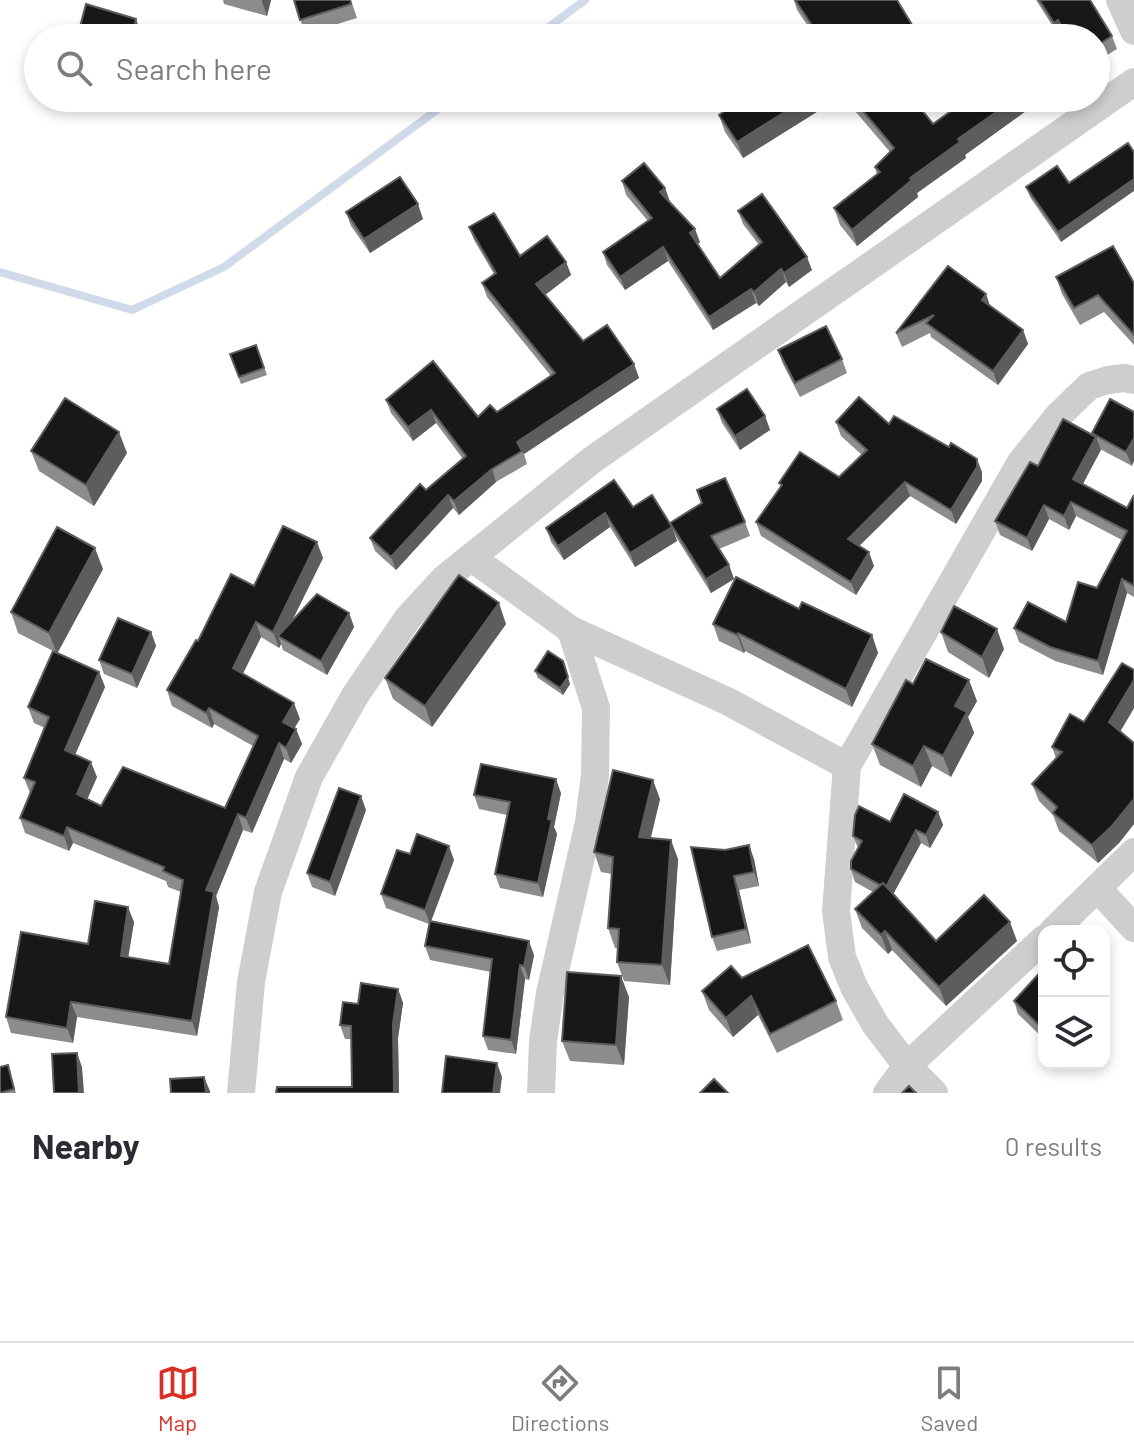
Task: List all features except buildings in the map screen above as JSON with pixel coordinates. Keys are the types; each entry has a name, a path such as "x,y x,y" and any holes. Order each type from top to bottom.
{"street":[{"path":"1120,0 1134,31"},
{"path":"1110,99 1134,82"},
{"path":"241,1093 251,982 268,892 309,777 356,694 408,618 444,579 592,460 1091,112"},
{"path":"934,1093 907,1066 875,1024 854,987 842,957 836,911 847,766 1021,462 1058,416 1089,386 1108,380 1134,380"},
{"path":"472,558 571,630 727,701 847,766"},
{"path":"541,1093 543,1041 550,993 589,822 595,775 596,708 571,630"},
{"path":"1059,925 1134,852"},
{"path":"1098,889 1134,928"},
{"path":"887,1093 907,1066 1038,945"}],"waterway":[{"path":"553,24 585,0"},
{"path":"0,272 132,310 224,267 434,112"}]}
